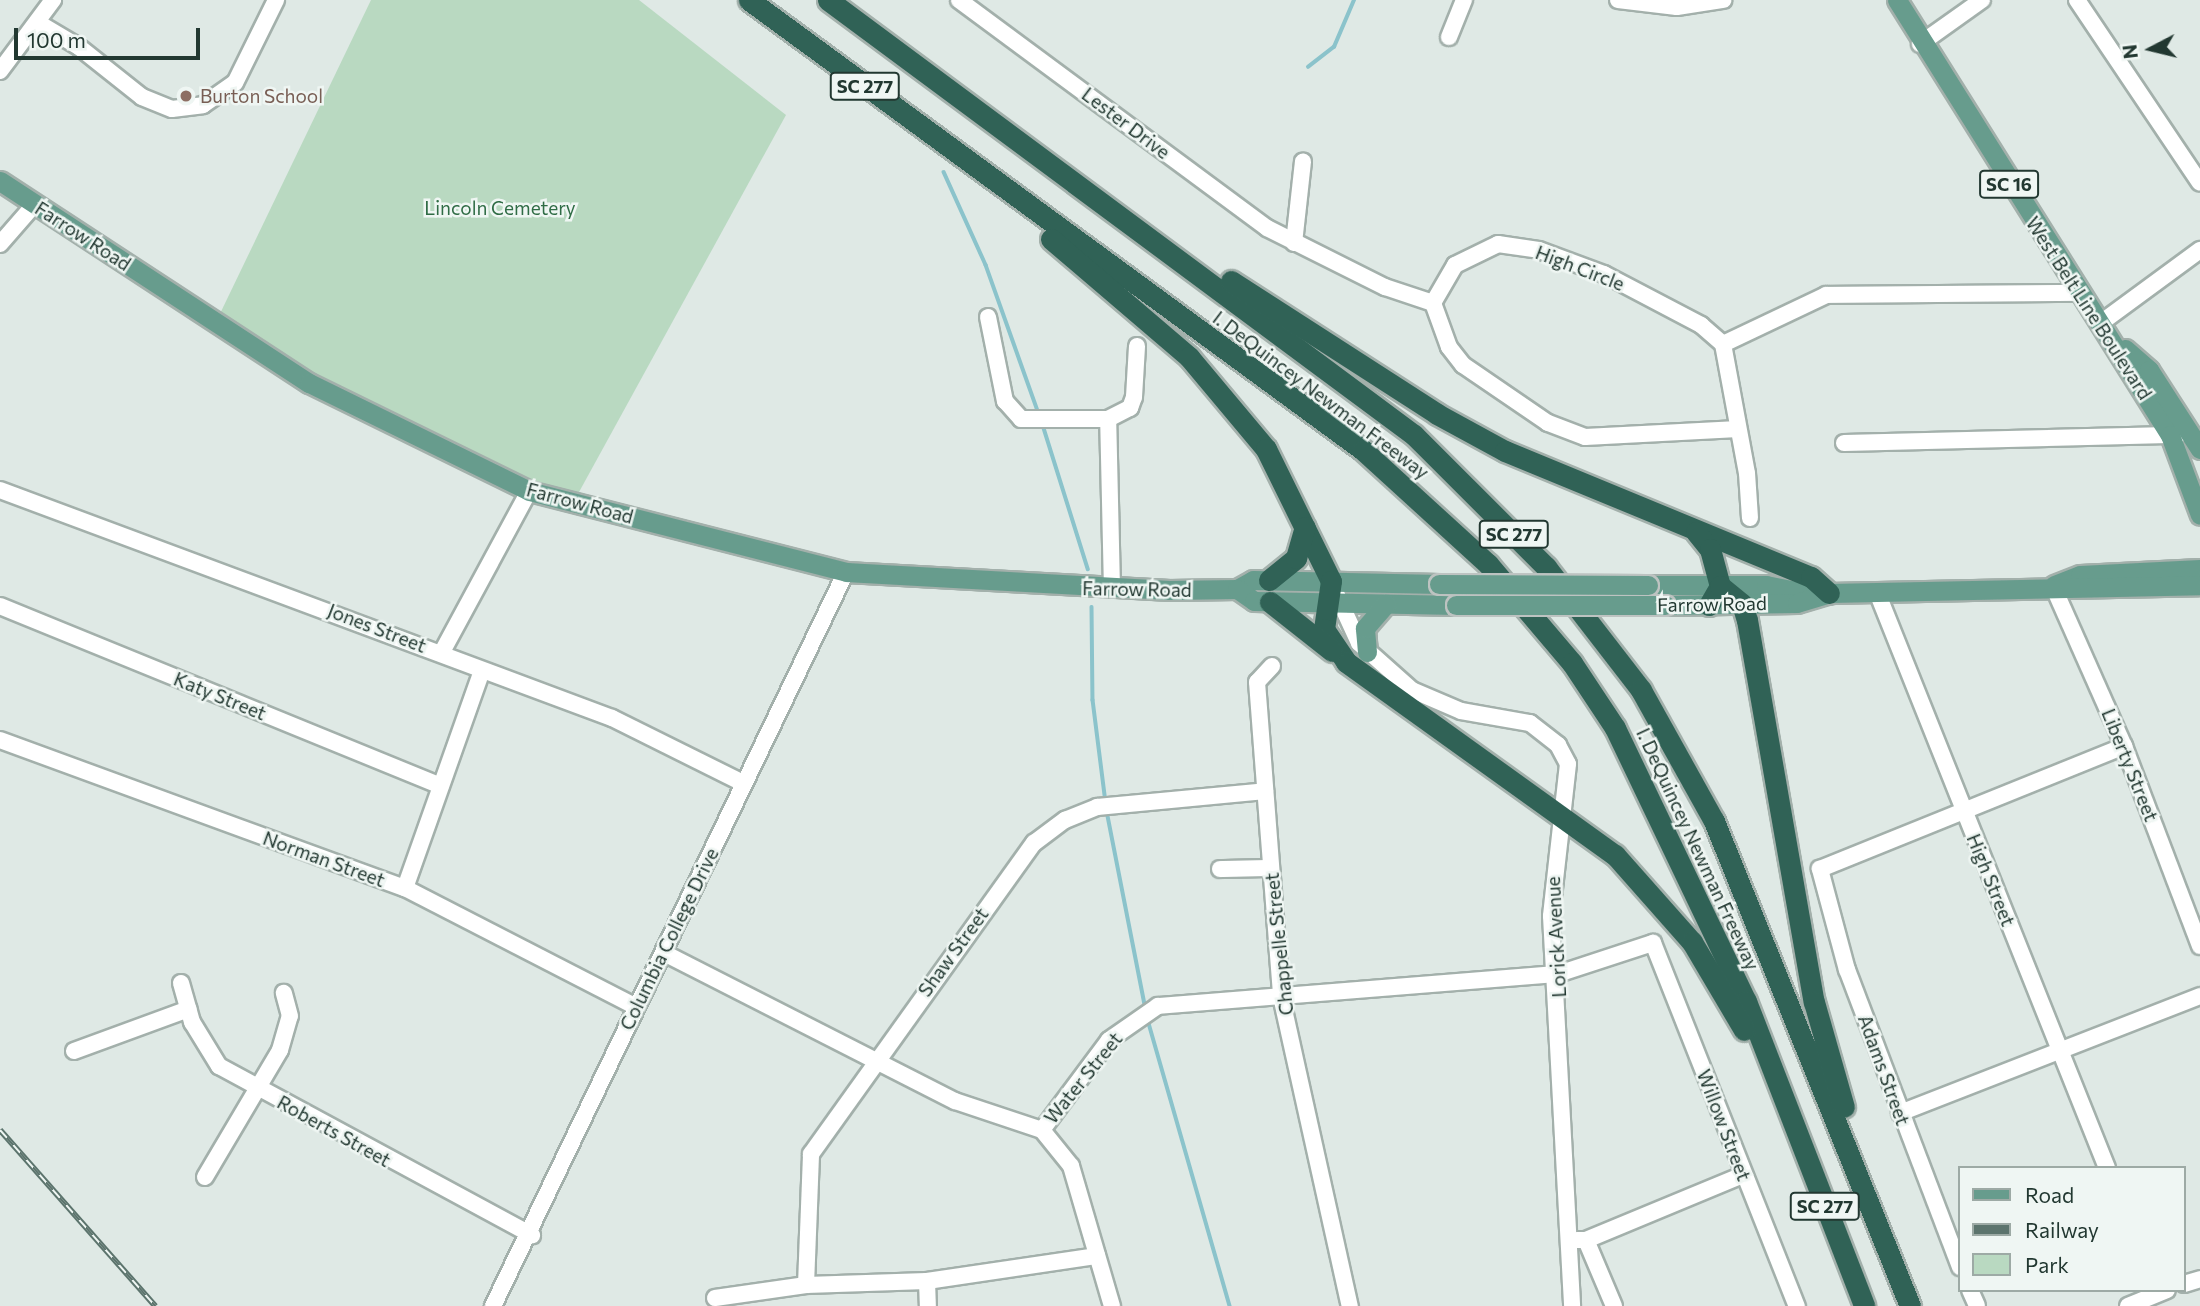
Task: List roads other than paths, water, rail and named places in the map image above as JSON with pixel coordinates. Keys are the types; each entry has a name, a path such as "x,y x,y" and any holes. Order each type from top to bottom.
{"highway":[{"name":"I. DeQuincey Newman Freeway","path":"748,0 1363,450 1496,574 1572,663 1615,728 1745,1001 1864,1306"},
{"name":"I. DeQuincey Newman Freeway","path":"828,0 1414,435 1492,510 1599,631 1673,742 1714,821 1910,1304"},
{"path":"1038,154 1101,189 1289,322 1437,414 1694,531 1811,578 1820,593"},
{"path":"981,172 1222,391 1266,449 1331,581 1333,603 1324,629 1346,662"},
{"path":"1269,580 1296,558 1305,527"},
{"path":"1694,531 1710,549 1720,586 1742,604 1814,1002 1910,1304"},
{"path":"1709,605 1720,586"},
{"path":"1270,602 1346,662 1615,855 1665,907 1712,973 1787,1106"}],"main road":[{"name":"West Belt Line Boulevard","path":"1897,0 1920,44 2079,293 2113,339 2170,435 2200,515"},
{"name":"Farrow Road","path":"0,181 309,383 529,491 846,572 1112,589 1237,589 1269,580 1798,587 1820,593 2200,585"},
{"name":"SC 16","path":"2113,339 2149,370 2196,442"},
{"name":"Farrow Road","path":"2053,586 2080,575 2200,569"},
{"name":"Farrow Road","path":"1237,589 1254,601 1456,605 1797,603 1820,593"},
{"path":"1367,652 1365,628 1386,604"}],"street":[{"path":"0,71 54,0"},
{"path":"37,22 79,47 142,97 172,109 203,106 235,83 276,0"},
{"name":"Lester Drive","path":"959,0 1294,243 1433,303"},
{"path":"1450,37 1464,0"},
{"path":"1618,0 1677,7 1723,0"},
{"path":"1920,44 1982,0"},
{"path":"2077,0 2200,183"},
{"path":"1294,243 1303,161"},
{"path":"0,244 34,205"},
{"name":"High Circle","path":"1433,303 1455,265 1480,248 1538,250 1639,291 1723,344"},
{"path":"2102,322 2200,250"},
{"path":"1750,518 1723,344 1826,295 2079,293"},
{"path":"1433,303 1449,347 1464,365 1548,423 1585,437 1738,429"},
{"path":"988,317 1005,401 1021,419 1052,422 1108,419 1129,408 1134,397 1137,346"},
{"path":"1108,419 1112,589"},
{"path":"1844,443 2170,435 2196,442"},
{"name":"Jones Street","path":"2,489 442,652 482,671 612,719 743,783"},
{"path":"442,652 529,491"},
{"name":"Columbia College Drive","path":"494,1306 532,1235 635,1006 666,954 743,783 846,572"},
{"name":"Liberty Street","path":"2053,586 2124,746 2200,946"},
{"name":"High Street","path":"1877,592 2106,1166"},
{"name":"Lorick Avenue","path":"1333,603 1367,652 1440,704 1544,730 1571,778 1551,872 1572,1306"},
{"name":"Katy Street","path":"0,606 441,786"},
{"name":"Chappelle Street","path":"1272,666 1257,682 1281,996 1350,1306"},
{"path":"405,888 482,671"},
{"name":"Norman Street","path":"0,740 405,888 635,1006"},
{"path":"1965,814 2124,746"},
{"name":"Shaw Street","path":"806,1285 811,1154 873,1060 1034,843 1065,820 1097,807 1265,791"},
{"name":"Adams Street","path":"1958,1262 1899,1113 1847,970 1820,869 1965,814"},
{"path":"1220,869 1271,868"},
{"name":"Water Street","path":"666,954 955,1101 1042,1130 1109,1040 1135,1017 1158,1006 1558,974 1653,943"},
{"name":"Willow Street","path":"1653,943 1797,1306"},
{"name":"Roberts Street","path":"181,983 189,1009 219,1066 259,1090 532,1235"},
{"path":"205,1177 259,1090 290,1016 284,993"},
{"path":"1899,1113 2200,996"},
{"path":"74,1051 189,1009"},
{"path":"1042,1130 1071,1166 1112,1306"},
{"path":"1569,1240 1586,1240 1743,1175"},
{"path":"1586,1240 1614,1306"},
{"path":"715,1298 806,1285 927,1281 1097,1256"},
{"path":"927,1281 929,1306"},
{"path":"2128,1306 2161,1295"}],"waterway":[{"path":"1308,67 1334,47 1354,0"},
{"path":"944,172 986,265 1039,414"},
{"path":"1043,425 1088,569"},
{"path":"1092,607 1093,700 1106,803"},
{"path":"1107,811 1146,1009"},
{"path":"1148,1020 1230,1306"}],"railway":[{"path":"0,1130 155,1306"}],"place":[{"name":"Burton School","path":"186,96"}],"park label":[{"name":"Lincoln Cemetery","path":"500,208"}]}
